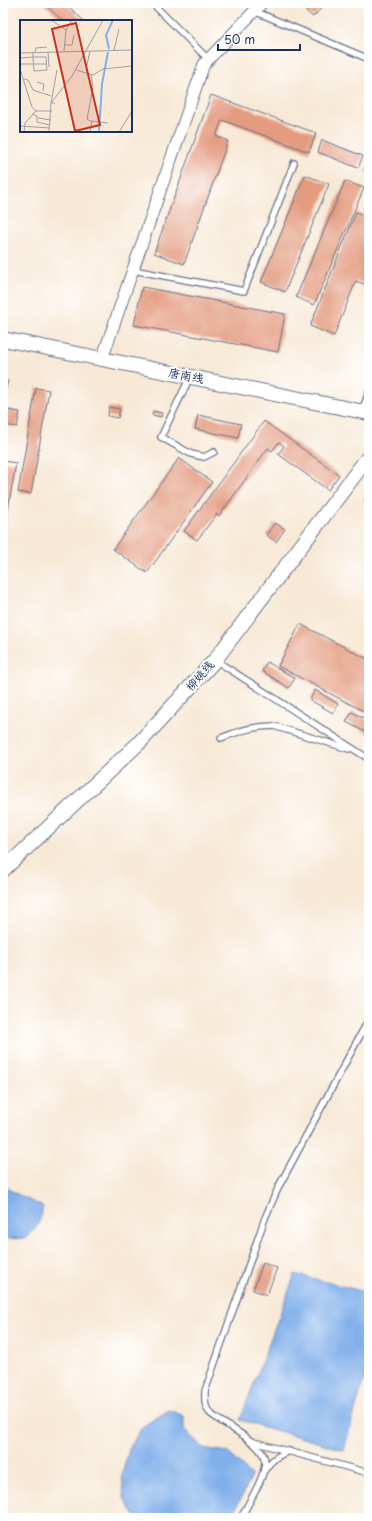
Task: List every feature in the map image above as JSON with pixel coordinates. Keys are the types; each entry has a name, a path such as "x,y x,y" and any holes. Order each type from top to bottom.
{"street":[{"path":"102,359 204,64 262,3"},
{"name":"唐南线","path":"3,339 365,412"},
{"name":"柳姚线","path":"3,870 140,742 214,660 369,456"}],"lane":[{"path":"152,3 208,59"},
{"path":"254,11 369,59"},
{"path":"133,270 244,291 294,163"},
{"path":"190,377 161,437 191,454 204,457 214,452"},
{"path":"365,412 369,392"},
{"path":"214,660 369,759"},
{"path":"221,738 249,728 274,726 355,751"},
{"path":"262,1475 265,1461 259,1450 250,1441 208,1411 205,1402 205,1391 268,1211 279,1186 369,1018"},
{"path":"250,1441 369,1473"},
{"path":"241,1518 269,1462 277,1455 289,1451"}],"water":[{"path":"3,1183 13,1192 43,1207 39,1223 26,1238 6,1239 3,1237"},
{"path":"295,1274 369,1293 369,1361 344,1450 240,1420"},
{"path":"169,1410 184,1416 184,1429 203,1448 228,1452 252,1476 231,1518 136,1518 124,1498 122,1475 129,1449 142,1427"}],"building":[{"path":"43,3 65,3 83,20 62,20"},
{"path":"297,3 326,3 313,17"},
{"path":"211,95 316,133 309,152 222,120 216,136 228,141 184,264 154,253"},
{"path":"322,140 363,156 358,168 318,152"},
{"path":"369,161 369,173 365,172"},
{"path":"305,175 329,184 285,292 261,282"},
{"path":"345,181 364,188 314,305 296,297"},
{"path":"356,212 369,217 369,286 356,281 334,336 310,326"},
{"path":"142,287 285,314 278,352 134,325"},
{"path":"3,379 8,381 5,393 3,393"},
{"path":"36,388 49,390 31,494 18,492"},
{"path":"109,407 120,409 118,418 108,416"},
{"path":"3,409 20,412 17,427 3,425"},
{"path":"153,411 162,413 161,417 152,415"},
{"path":"198,415 241,424 238,438 195,429"},
{"path":"264,421 339,475 328,490 278,454 284,446 279,442 272,451 268,448 219,516 217,514 197,540 184,531"},
{"path":"179,458 212,482 147,573 113,549"},
{"path":"3,461 16,463 4,532 3,532"},
{"path":"369,491 369,505 364,502"},
{"path":"275,523 285,529 276,542 266,535"},
{"path":"300,624 369,660 369,714 278,666"},
{"path":"267,662 295,678 289,688 262,671"},
{"path":"315,690 338,704 333,713 310,700"},
{"path":"352,712 369,721 369,734 346,722"},
{"path":"263,1263 277,1268 267,1295 253,1290"}],"waterway":[{"path":"364,1518 369,1497"}]}
